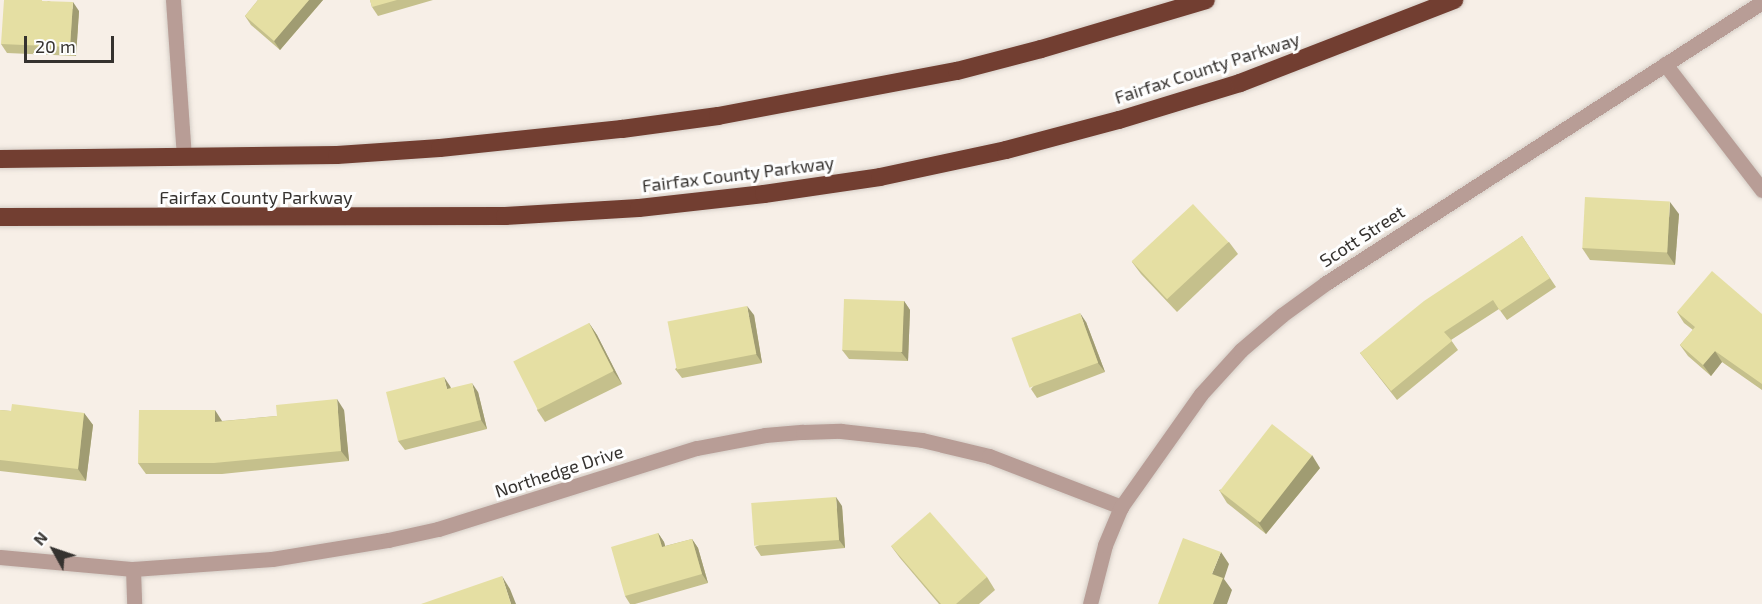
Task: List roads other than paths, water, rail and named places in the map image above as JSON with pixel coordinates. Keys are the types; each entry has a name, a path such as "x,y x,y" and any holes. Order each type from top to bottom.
{"highway":[{"path":"0,159 337,154 440,148 718,117 957,71 1116,28 1206,0"},
{"name":"Fairfax County Parkway","path":"0,217 505,216 639,208 764,194 891,174 1006,150 1119,120 1240,83 1454,0"}],"street":[{"path":"173,0 184,157"},
{"name":"Scott Street","path":"1090,604 1105,545 1121,507 1201,394 1241,351 1282,315 1326,283 1762,2"},
{"path":"1665,64 1762,190"},
{"name":"Northedge Drive","path":"0,557 133,569 272,559 388,540 541,498 697,448 765,435 803,432 841,431 922,440 989,456 1121,507"},
{"path":"133,569 134,604"}]}
